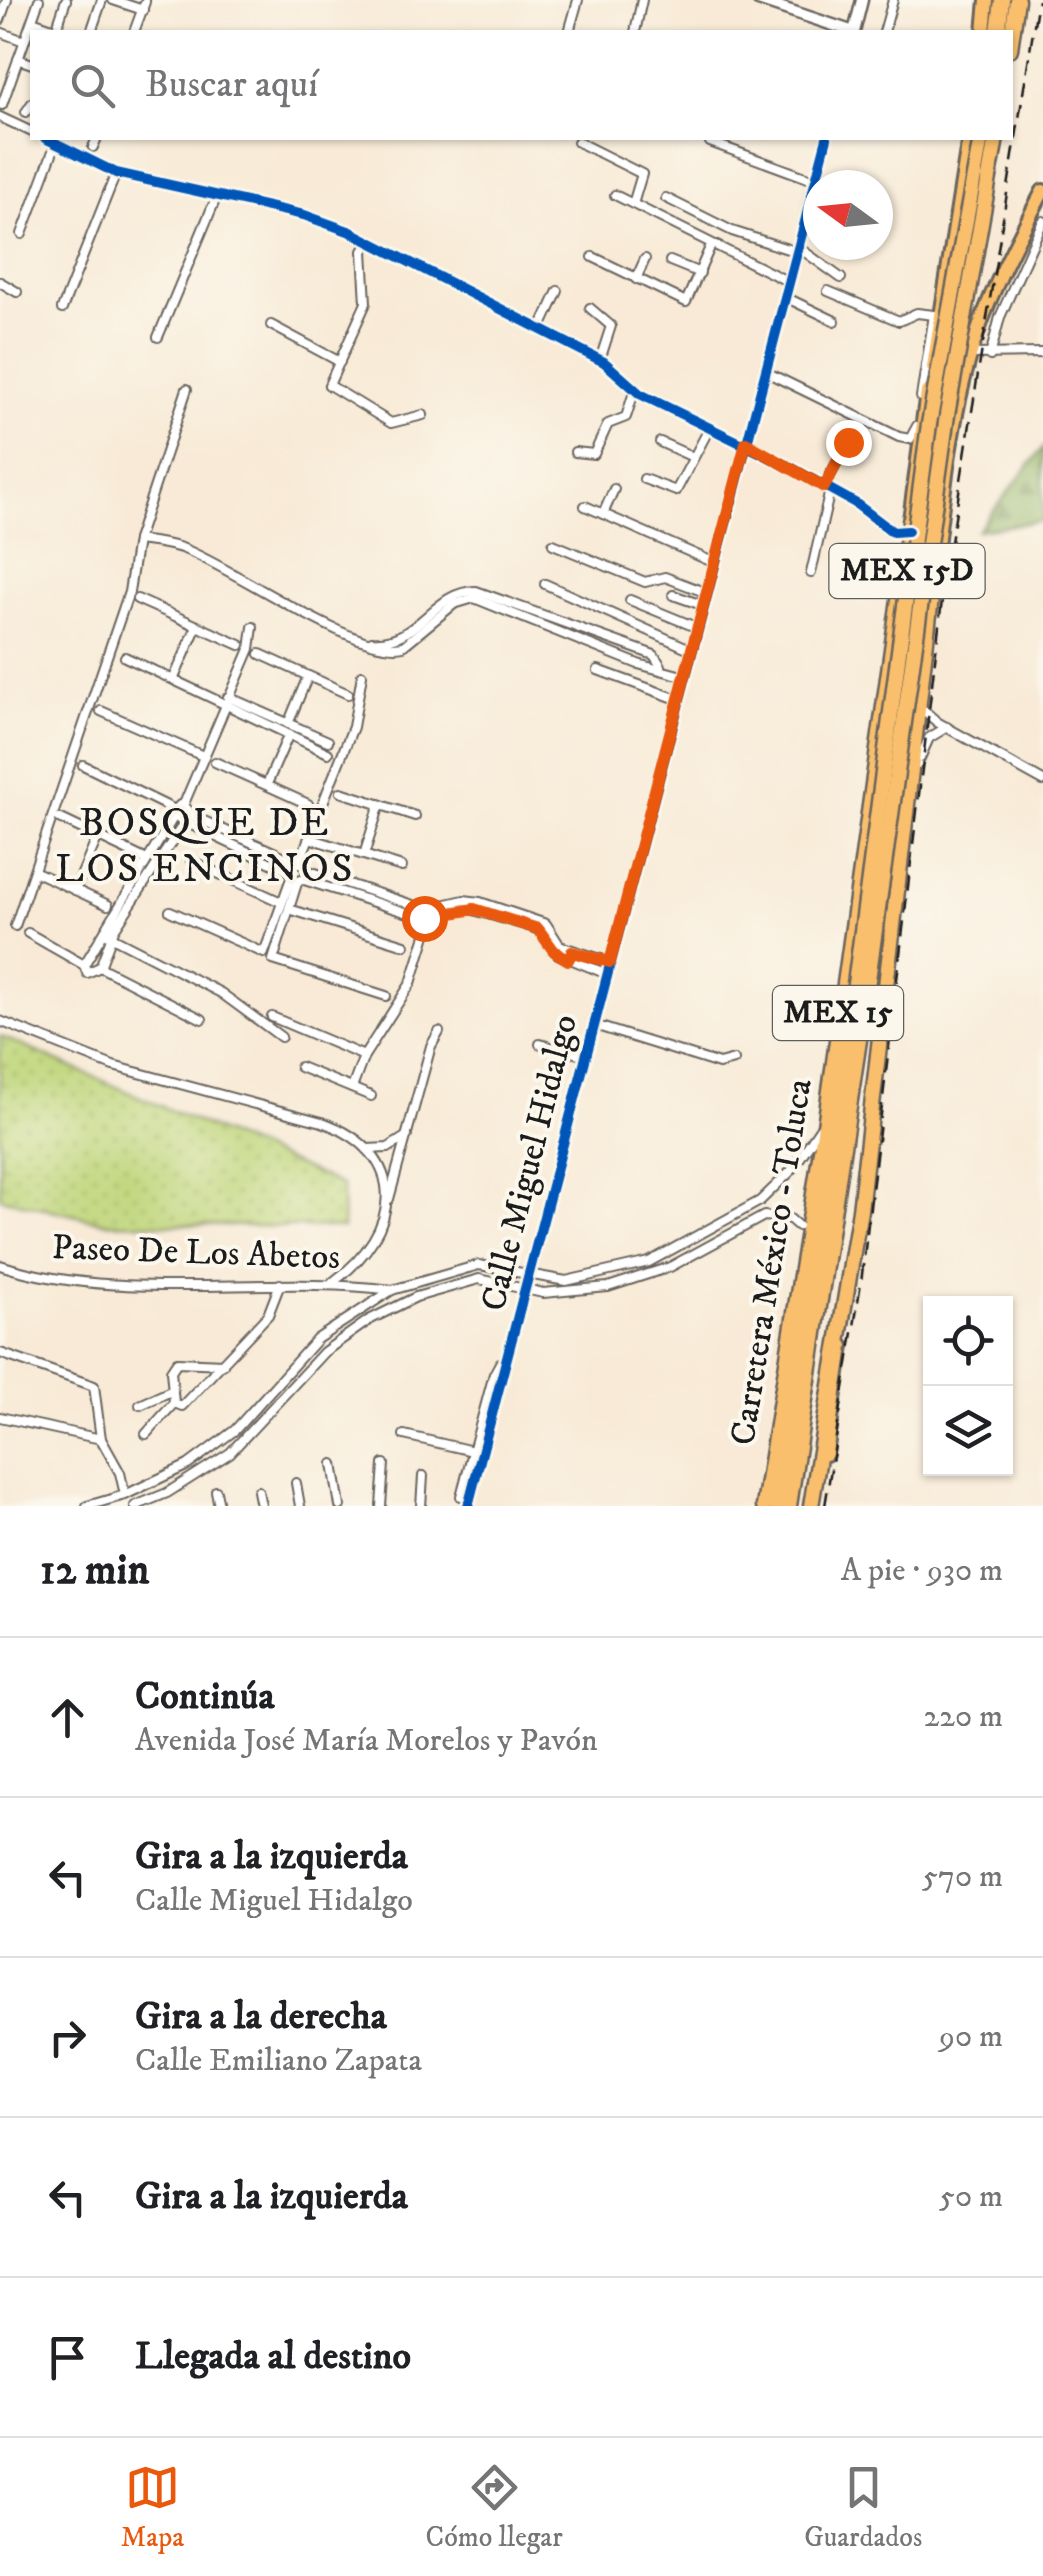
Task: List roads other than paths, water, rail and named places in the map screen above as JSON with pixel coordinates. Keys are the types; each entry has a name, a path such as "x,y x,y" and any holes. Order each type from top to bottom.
{"highway":[{"path":"998,30 1002,0"},
{"path":"1012,30 1016,0"},
{"name":"MEX 15D","path":"776,1506 852,1007 929,424 981,140"},
{"name":"MEX 15D","path":"789,1506 838,1194 947,415 996,140"},
{"name":"Carretera México - Toluca","path":"764,1506 826,1119 835,1033 909,526"},
{"name":"Carretera México - Toluca","path":"814,1506 862,1192 934,564"},
{"path":"798,1506 834,1262 838,1194"},
{"path":"798,1226 806,1246"},
{"path":"756,1506 774,1394 785,1376"}],"main road":[{"path":"984,30 987,0"},
{"name":"Carretera México - Toluca","path":"909,526 937,315 969,140"},
{"name":"Carretera México - Toluca","path":"934,564 952,432 970,354 1042,196"},
{"path":"909,526 926,392"},
{"path":"934,564 964,400"}],"street":[{"path":"0,16 7,0"},
{"path":"2,105 38,0"},
{"path":"60,30 66,0"},
{"path":"92,30 102,0"},
{"path":"113,0 144,6 135,30"},
{"path":"570,30 578,0"},
{"path":"635,30 642,0"},
{"path":"758,0 849,30"},
{"path":"855,30 862,0"},
{"path":"884,30 892,0"},
{"path":"32,20 57,30"},
{"path":"0,32 24,41"},
{"path":"18,59 30,63"},
{"path":"26,112 30,104"},
{"path":"0,117 30,131"},
{"path":"50,140 116,173 304,215 370,241 541,328 558,342 600,360 635,390 746,443 892,532 909,526"},
{"name":"Calle Miguel Hidalgo","path":"819,170 826,140"},
{"path":"22,234 56,142"},
{"path":"578,142 642,174 633,204"},
{"path":"710,142 803,176"},
{"path":"62,309 116,173"},
{"path":"615,195 789,282"},
{"path":"158,337 216,198"},
{"path":"666,198 732,230 798,250 840,278"},
{"path":"990,356 1000,317 1043,221"},
{"name":"Calle Miguel Hidalgo","path":"468,1506 803,235"},
{"path":"370,241 363,252 366,303 331,387 391,423 423,415"},
{"path":"593,257 686,302 711,245"},
{"path":"636,278 645,259"},
{"path":"670,261 700,273"},
{"path":"0,282 17,292"},
{"path":"541,328 558,291"},
{"path":"764,372 910,439 917,428 937,315 917,312 899,321 828,292"},
{"path":"785,297 835,321"},
{"path":"590,308 611,326 600,360"},
{"path":"272,325 340,362"},
{"path":"970,354 1043,353"},
{"path":"15,926 124,610 138,540 186,390"},
{"path":"575,452 594,454 608,424 626,417 635,390"},
{"path":"644,479 675,492 710,427"},
{"path":"660,442 693,457"},
{"path":"811,573 827,489 848,442"},
{"path":"604,514 614,489"},
{"path":"585,506 715,563"},
{"path":"138,540 193,553 384,649 402,646 454,604"},
{"path":"553,544 645,582 664,577 707,593"},
{"path":"545,584 692,650"},
{"path":"358,639 386,642 398,638 462,590 486,593 654,656 661,666"},
{"path":"673,595 704,606"},
{"path":"137,599 240,645"},
{"path":"434,611 484,600 638,664 661,666 686,677"},
{"path":"630,600 698,628"},
{"path":"174,678 197,626"},
{"path":"84,965 180,815 253,640 252,627"},
{"path":"260,654 348,694"},
{"path":"124,658 328,741"},
{"path":"598,670 680,700"},
{"path":"268,956 352,727 362,675"},
{"path":"288,724 308,676"},
{"path":"226,701 288,736 328,753"},
{"path":"916,702 946,728 1043,781"},
{"path":"101,710 203,756"},
{"path":"906,797 924,745 932,734 946,728"},
{"path":"267,784 288,736"},
{"path":"214,762 308,804"},
{"path":"83,765 297,872 431,919"},
{"path":"340,792 414,816"},
{"path":"364,855 380,804"},
{"path":"146,871 147,860 180,815"},
{"path":"59,818 147,860"},
{"path":"75,890 98,836"},
{"path":"309,838 402,867"},
{"path":"191,861 285,906 405,945"},
{"path":"297,872 426,909 451,908"},
{"path":"38,873 108,906"},
{"path":"352,1088 364,1056 412,983 431,919 451,908 473,900 541,922 570,956 594,964 607,974"},
{"path":"170,911 268,956 386,996"},
{"path":"28,933 84,965 90,974 100,967 107,934"},
{"path":"107,934 221,993 281,1036"},
{"path":"594,964 610,962"},
{"path":"100,967 202,1019"},
{"path":"815,1007 835,1033"},
{"path":"272,1018 364,1056"},
{"path":"0,1021 80,1056 341,1128 367,1150 382,1178 388,1203"},
{"path":"594,1025 719,1064 734,1060"},
{"path":"333,1282 357,1265 376,1241 430,1046 439,1032"},
{"path":"540,1044 586,1056"},
{"path":"300,1068 371,1096"},
{"path":"87,1506 125,1495 176,1472 236,1430 317,1339 392,1290 460,1267 492,1265 529,1277 566,1282 649,1262 768,1194 791,1171 826,1119"},
{"path":"367,1150 388,1148 407,1136"},
{"path":"136,1506 192,1478 244,1440 304,1372 347,1334 416,1297 465,1282 492,1279 526,1290 574,1292 636,1282 764,1216 784,1217 798,1226"},
{"name":"Paseo De Los Abetos","path":"0,1265 65,1281 333,1282 392,1290"},
{"path":"492,1265 492,1279"},
{"path":"174,1403 182,1406 268,1314 280,1284"},
{"path":"0,1353 92,1383 100,1439 120,1473 125,1495"},
{"path":"174,1403 171,1371 178,1362 223,1364"},
{"path":"460,1496 494,1374 500,1363 507,1362"},
{"path":"140,1405 171,1391"},
{"path":"146,1434 174,1403"},
{"path":"0,1417 100,1439"},
{"path":"236,1430 244,1440"},
{"path":"404,1435 473,1451"},
{"path":"333,1464 340,1506"},
{"path":"381,1506 384,1464"},
{"path":"421,1506 423,1476"},
{"path":"296,1483 300,1506"},
{"path":"258,1491 261,1506"},
{"path":"216,1492 219,1506"}],"tunnel":[{"path":"927,392 936,369 951,365 963,374"}],"railway":[{"path":"825,1506 861,1283 943,592 1038,0"}],"district":[{"name":"BOSQUE DE LOS ENCINOS","path":"205,847"}]}
